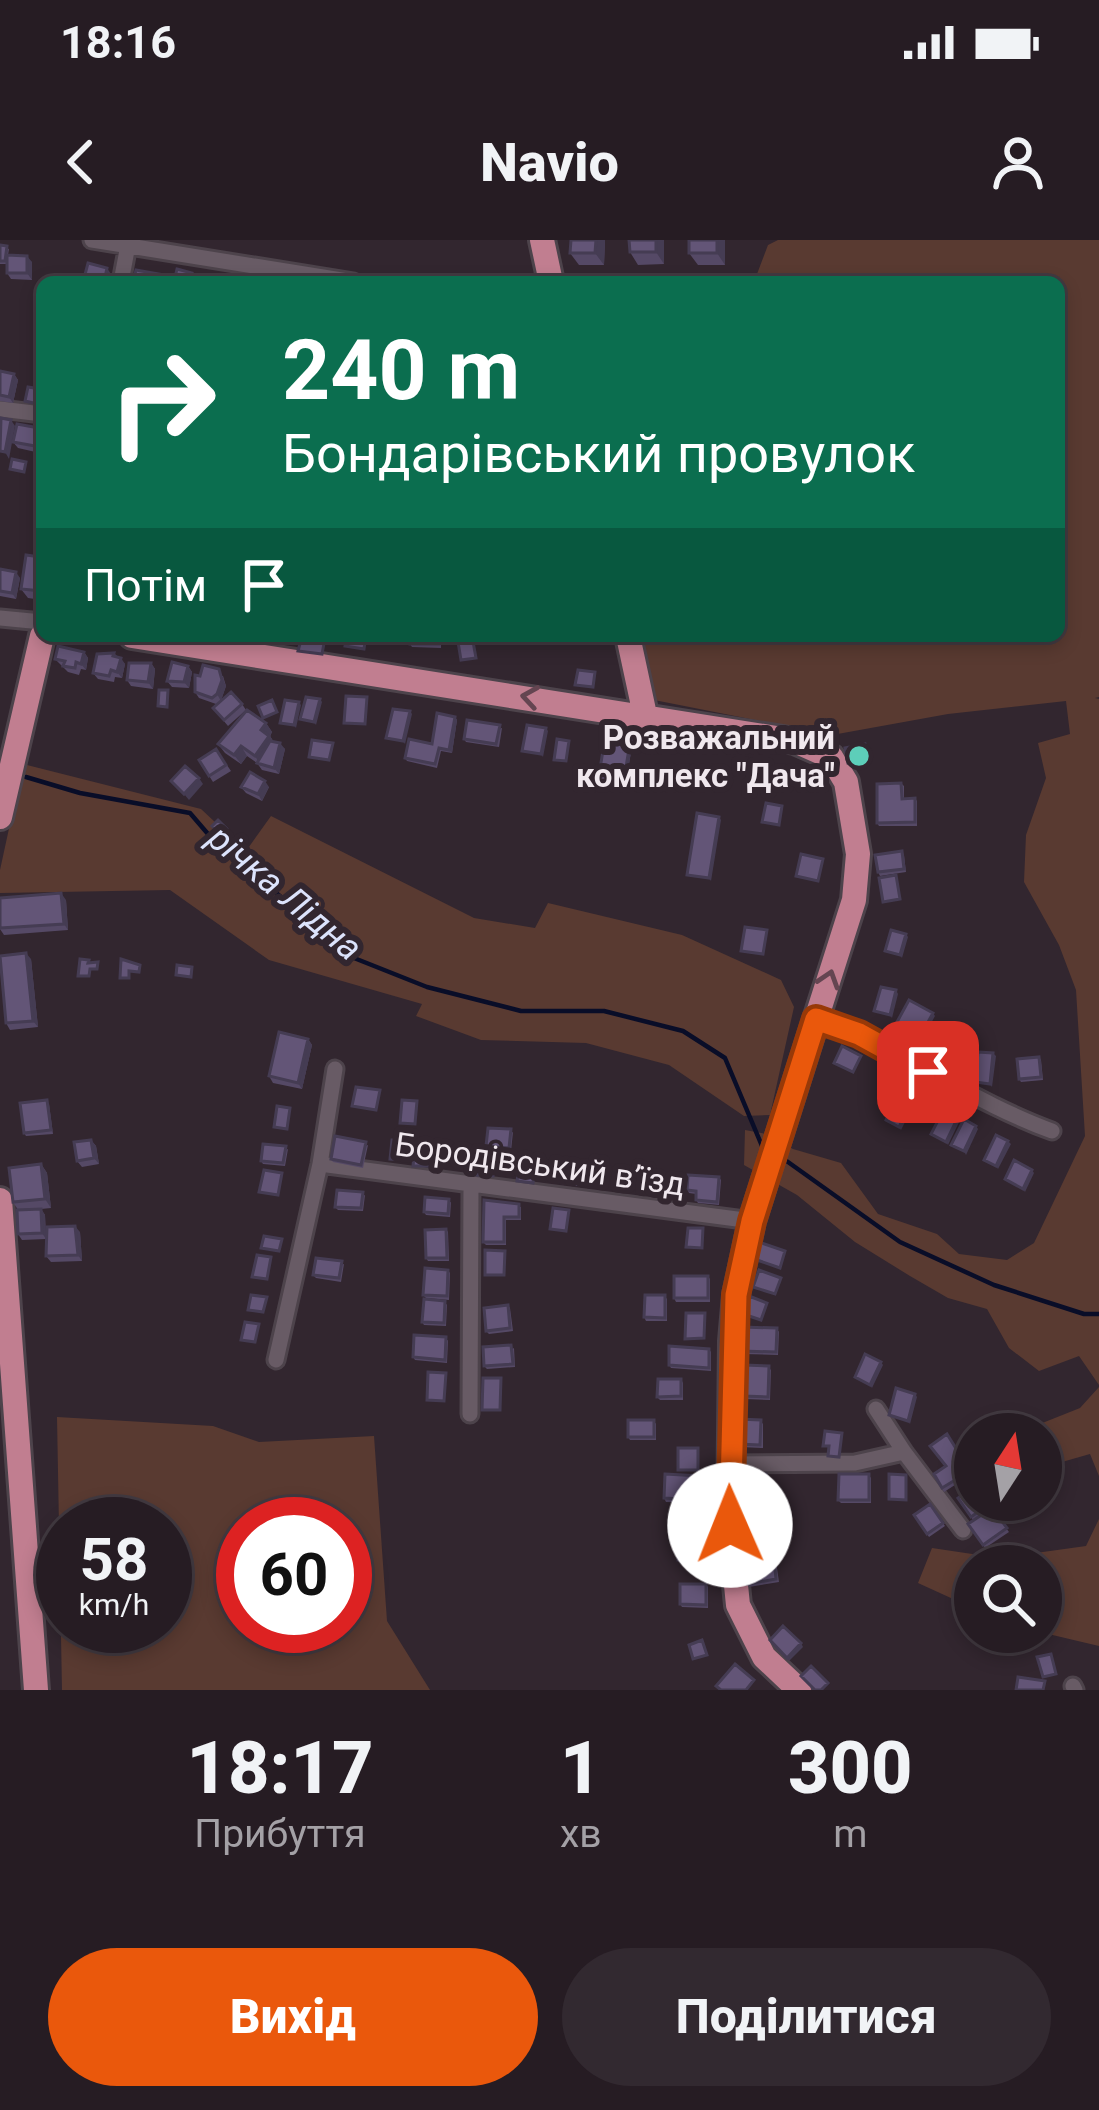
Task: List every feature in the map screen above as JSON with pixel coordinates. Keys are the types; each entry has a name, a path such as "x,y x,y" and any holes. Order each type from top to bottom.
{"main road":[{"path":"542,240 550,276"},
{"path":"0,817 41,642"},
{"path":"171,642 795,741 831,757 846,782 858,854 854,900 752,1221 736,1295 729,1464 731,1558 738,1604 764,1657 799,1690"},
{"path":"629,642 645,715"},
{"path":"0,1200 9,1450 36,1690"}],"street":[{"path":"92,240 317,276"},
{"path":"122,276 128,245"},
{"path":"0,409 36,414"},
{"path":"0,618 36,621"},
{"path":"816,1019 859,1034 1003,1113 1052,1131"},
{"path":"276,1360 320,1164 335,1069"},
{"name":"Бородівський в’їзд","path":"320,1164 752,1221"},
{"path":"470,1414 471,1186"},
{"path":"876,1409 963,1530"},
{"path":"729,1464 855,1463 904,1452"}],"shaded area":[{"path":"778,240 1099,240 1099,697 1095,698 1099,699 1099,1385 1079,1356 1039,1371 1009,1348 987,1309 948,1298 910,1276 855,1242 797,1195 744,1165 745,1130 766,1134 793,1149 841,1163 878,1214 937,1234 959,1254 1007,1260 1034,1243 1085,1136 1076,990 1059,945 1024,882 1026,835 1046,778 1038,743 1070,734 1066,701 948,714 832,735 654,700 642,642 1065,642 1065,276 756,276 768,245"},
{"path":"23,764 201,809 246,851 271,816 474,918 535,928 548,903 682,935 781,980 794,1007 770,1115 744,1116 669,1065 586,1043 481,1040 416,1016 422,1004 269,960 170,890 0,893 0,870"},
{"path":"1099,1387 1099,1476 1090,1454 1062,1462 1062,1415 1080,1408"},
{"path":"57,1417 213,1426 259,1442 374,1436 387,1621 430,1690 62,1690 61,1653 192,1653 192,1497 58,1497"},
{"path":"1099,1519 1099,1646 1062,1637 1062,1549 1086,1546"},
{"path":"932,1548 954,1551 954,1599 918,1583"}],"building":[{"path":"571,240 596,240 595,253 570,253"},
{"path":"629,240 656,240 656,252 630,252"},
{"path":"689,240 717,240 717,253 689,253"},
{"path":"0,245 7,246 5,261 0,261"},
{"path":"7,255 27,256 27,273 7,273"},
{"path":"88,263 107,268 105,276 85,276"},
{"path":"136,270 164,275 164,276 134,276"},
{"path":"0,371 14,374 9,397 0,395"},
{"path":"28,387 36,388 36,404 25,401"},
{"path":"1,418 11,420 5,452 0,451"},
{"path":"17,424 36,427 35,446 13,442"},
{"path":"12,459 26,462 24,472 10,469"},
{"path":"26,555 36,556 36,590 21,589"},
{"path":"0,569 16,572 12,593 0,591"},
{"path":"300,642 324,642 322,654 298,651"},
{"path":"346,642 365,642 364,649 345,646"},
{"path":"458,642 473,642 476,658 461,660"},
{"path":"58,646 84,652 81,664 63,666 65,661 55,659"},
{"path":"114,653 121,658 117,672 111,670 109,676 93,673 97,654"},
{"path":"172,662 188,666 184,682 167,681"},
{"path":"129,663 151,663 148,682 127,680"},
{"path":"203,665 219,669 222,680 212,698 195,692 195,675 200,676"},
{"path":"578,670 595,672 593,687 575,685"},
{"path":"159,690 168,690 167,707 158,706"},
{"path":"231,692 242,704 224,720 213,708"},
{"path":"346,696 367,697 365,724 344,723"},
{"path":"306,697 320,699 314,722 300,719"},
{"path":"272,700 277,712 263,718 258,706"},
{"path":"285,700 299,702 294,725 280,723"},
{"path":"393,709 410,711 403,741 386,738"},
{"path":"247,710 266,723 261,730 269,736 255,756 241,746 234,755 218,744"},
{"path":"437,713 455,717 449,750 439,748 435,764 405,758 409,739 432,744"},
{"path":"467,720 500,725 496,744 464,739"},
{"path":"527,725 546,728 541,754 522,751"},
{"path":"606,732 631,737 623,785 598,781"},
{"path":"557,739 569,741 566,761 554,760"},
{"path":"312,740 333,743 329,760 309,757"},
{"path":"270,741 280,743 274,768 257,763"},
{"name":"Розважальний комплекс \"Дача\"","path":"865,744 868,759 848,763 845,748"},
{"path":"216,749 226,765 209,776 199,760"},
{"path":"185,766 199,778 184,794 171,781"},
{"path":"250,772 265,781 258,794 241,787"},
{"path":"901,783 902,799 915,798 915,822 877,823 877,784"},
{"path":"766,803 782,806 779,825 762,822"},
{"path":"697,813 719,817 709,878 687,875"},
{"path":"218,820 227,829 221,835 212,826"},
{"path":"902,851 904,869 878,872 875,855"},
{"path":"801,854 823,859 818,881 796,876"},
{"path":"896,875 900,899 883,902 879,878"},
{"path":"61,893 64,924 0,928 0,898"},
{"path":"745,927 767,930 763,954 741,951"},
{"path":"891,930 906,934 900,955 885,951"},
{"path":"26,953 33,1021 6,1023 0,956"},
{"path":"80,959 98,962 97,969 90,969 89,976 78,976"},
{"path":"121,959 140,965 139,972 129,971 129,978 120,978"},
{"path":"177,965 192,967 191,977 176,975"},
{"path":"881,987 896,990 890,1015 874,1011"},
{"path":"909,1000 933,1013 921,1035 897,1022"},
{"path":"279,1032 308,1039 298,1083 269,1076"},
{"path":"842,1046 861,1056 853,1072 834,1063"},
{"path":"942,1046 963,1050 959,1074 939,1071"},
{"path":"978,1052 993,1053 990,1084 975,1082"},
{"path":"1039,1057 1041,1077 1019,1079 1017,1059"},
{"path":"356,1087 380,1090 376,1110 352,1106"},
{"path":"924,1095 940,1104 932,1119 916,1110"},
{"path":"896,1098 910,1105 899,1127 886,1120"},
{"path":"47,1100 51,1130 24,1133 20,1103"},
{"path":"402,1100 417,1101 415,1124 400,1123"},
{"path":"277,1106 290,1108 287,1129 274,1127"},
{"path":"945,1107 959,1115 946,1142 931,1134"},
{"path":"964,1119 976,1126 964,1151 951,1145"},
{"path":"488,1128 511,1129 509,1148 486,1146"},
{"path":"996,1135 1008,1141 996,1166 984,1160"},
{"path":"335,1136 366,1142 361,1165 331,1159"},
{"path":"91,1140 94,1158 77,1161 74,1142"},
{"path":"392,1140 406,1141 404,1160 390,1159"},
{"path":"263,1144 286,1146 283,1163 261,1161"},
{"path":"415,1148 430,1149 428,1166 413,1166"},
{"path":"479,1154 495,1155 493,1176 477,1175"},
{"path":"561,1160 586,1162 584,1184 559,1181"},
{"path":"1014,1160 1032,1170 1023,1189 1005,1179"},
{"path":"520,1161 535,1163 533,1183 517,1181"},
{"path":"41,1164 45,1199 13,1202 9,1168"},
{"path":"264,1170 282,1173 278,1195 259,1192"},
{"path":"688,1175 719,1177 717,1202 696,1200 696,1191 687,1190"},
{"path":"337,1190 363,1192 361,1208 335,1207"},
{"path":"425,1197 449,1199 448,1214 424,1212"},
{"path":"484,1200 519,1204 519,1217 504,1217 504,1242 483,1242"},
{"path":"553,1208 569,1210 566,1231 550,1229"},
{"path":"41,1209 42,1233 18,1234 17,1210"},
{"path":"75,1226 78,1255 46,1256 47,1227"},
{"path":"688,1228 703,1228 702,1248 686,1247"},
{"path":"446,1229 447,1258 426,1258 425,1230"},
{"path":"264,1236 282,1239 279,1251 261,1248"},
{"path":"759,1242 785,1251 780,1268 754,1259"},
{"path":"485,1250 505,1251 504,1275 485,1275"},
{"path":"257,1255 271,1257 267,1279 252,1277"},
{"path":"316,1258 342,1261 339,1278 313,1275"},
{"path":"425,1268 448,1270 447,1296 423,1295"},
{"path":"759,1270 781,1278 775,1294 753,1287"},
{"path":"674,1276 708,1276 708,1298 674,1298"},
{"path":"251,1295 267,1297 263,1312 248,1310"},
{"path":"645,1295 665,1295 665,1318 644,1317"},
{"path":"749,1296 767,1303 761,1320 743,1314"},
{"path":"424,1299 445,1301 444,1323 422,1322"},
{"path":"508,1305 510,1328 486,1331 484,1308"},
{"path":"686,1313 705,1313 704,1338 685,1339"},
{"path":"245,1322 259,1324 255,1342 241,1340"},
{"path":"742,1327 777,1328 776,1352 741,1351"},
{"path":"414,1335 446,1337 445,1360 413,1357"},
{"path":"511,1345 513,1364 484,1366 483,1347"},
{"path":"669,1346 709,1349 709,1368 669,1365"},
{"path":"865,1354 881,1362 870,1385 855,1377"},
{"path":"744,1365 769,1366 768,1397 743,1396"},
{"path":"428,1372 446,1373 444,1401 427,1400"},
{"path":"483,1378 501,1378 500,1410 482,1410"},
{"path":"658,1379 681,1379 681,1396 657,1397"},
{"path":"896,1388 915,1394 908,1421 889,1415"},
{"path":"738,1419 761,1420 760,1445 738,1444"},
{"path":"628,1420 654,1420 654,1437 628,1437"},
{"path":"825,1431 842,1433 839,1457 828,1456 829,1446 823,1446"},
{"path":"947,1434 954,1445 954,1481 942,1488 934,1474 946,1466 930,1446"},
{"path":"678,1448 698,1448 698,1470 678,1470"},
{"path":"665,1474 700,1476 698,1500 664,1498"},
{"path":"744,1474 766,1474 766,1512 743,1512"},
{"path":"839,1474 869,1474 869,1500 838,1500"},
{"path":"889,1474 906,1475 906,1500 889,1499"},
{"path":"930,1504 943,1523 927,1534 914,1515"},
{"path":"1002,1521 1007,1528 983,1545 968,1524"},
{"path":"678,1538 702,1538 702,1560 678,1560"},
{"path":"774,1558 776,1579 747,1584 745,1563"},
{"path":"680,1584 706,1584 706,1605 680,1604"},
{"path":"783,1626 801,1643 787,1658 770,1640"},
{"path":"702,1640 707,1655 693,1659 689,1645"},
{"path":"1051,1654 1056,1674 1043,1677 1037,1657"},
{"path":"735,1664 754,1680 746,1690 721,1690 716,1686"},
{"path":"811,1666 828,1683 821,1690 801,1676"},
{"path":"1018,1677 1045,1681 1043,1690 1016,1690"}],"waterway":[{"name":"річка Лідна","path":"26,777 80,793 190,813 349,956 427,987 521,1011 604,1011 683,1031 725,1058 762,1146"},
{"name":"річка Лідна","path":"781,1157 900,1242 994,1285 1084,1314 1099,1314"}],"place":[{"name":"Розважальний комплекс \"Дача\"","path":"859,756"}],"route":[{"path":"730,1525 736,1295 752,1221 816,1019 859,1034 928,1072"}]}
